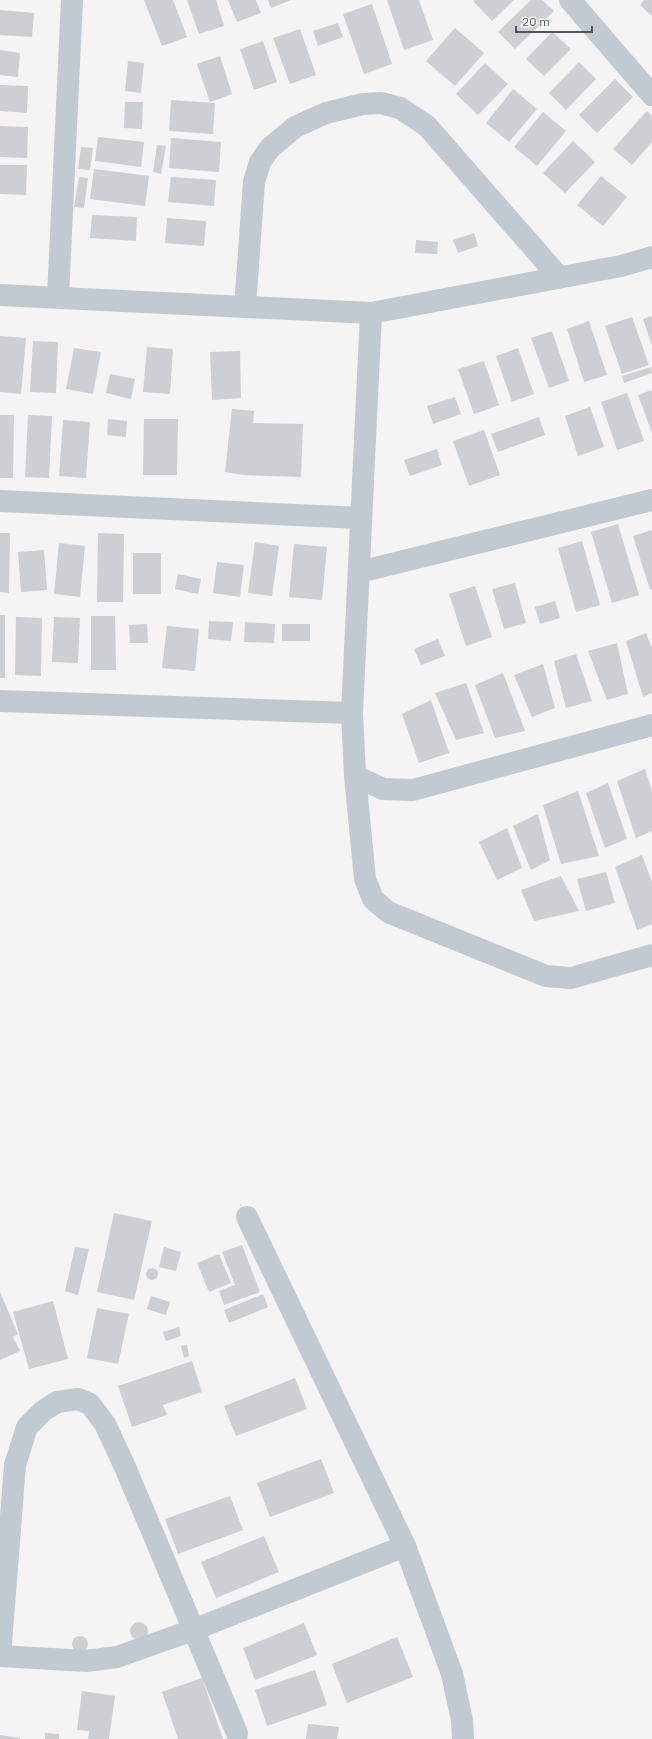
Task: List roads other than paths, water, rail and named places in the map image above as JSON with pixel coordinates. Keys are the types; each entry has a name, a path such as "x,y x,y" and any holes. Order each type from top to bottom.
{"street":[{"path":"58,297 72,0"},
{"path":"570,0 652,95"},
{"path":"245,307 254,182 260,162 270,148 295,127 326,113 363,104 381,103 400,108 427,126 560,277"},
{"path":"0,294 371,313 621,266 652,257"},
{"path":"371,313 352,713 355,776 365,879 373,899 388,912 546,976 571,978 652,955"},
{"path":"359,572 652,500"},
{"path":"0,501 361,518"},
{"path":"0,701 352,713"},
{"path":"355,776 383,789 413,790 652,725"},
{"path":"247,1217 405,1546 452,1674 462,1720 463,1739"},
{"path":"237,1733 193,1630 125,1467 104,1424 90,1404 78,1399 58,1402 43,1411 27,1427 15,1465 0,1656 86,1661 117,1657 193,1630 405,1546"}]}
